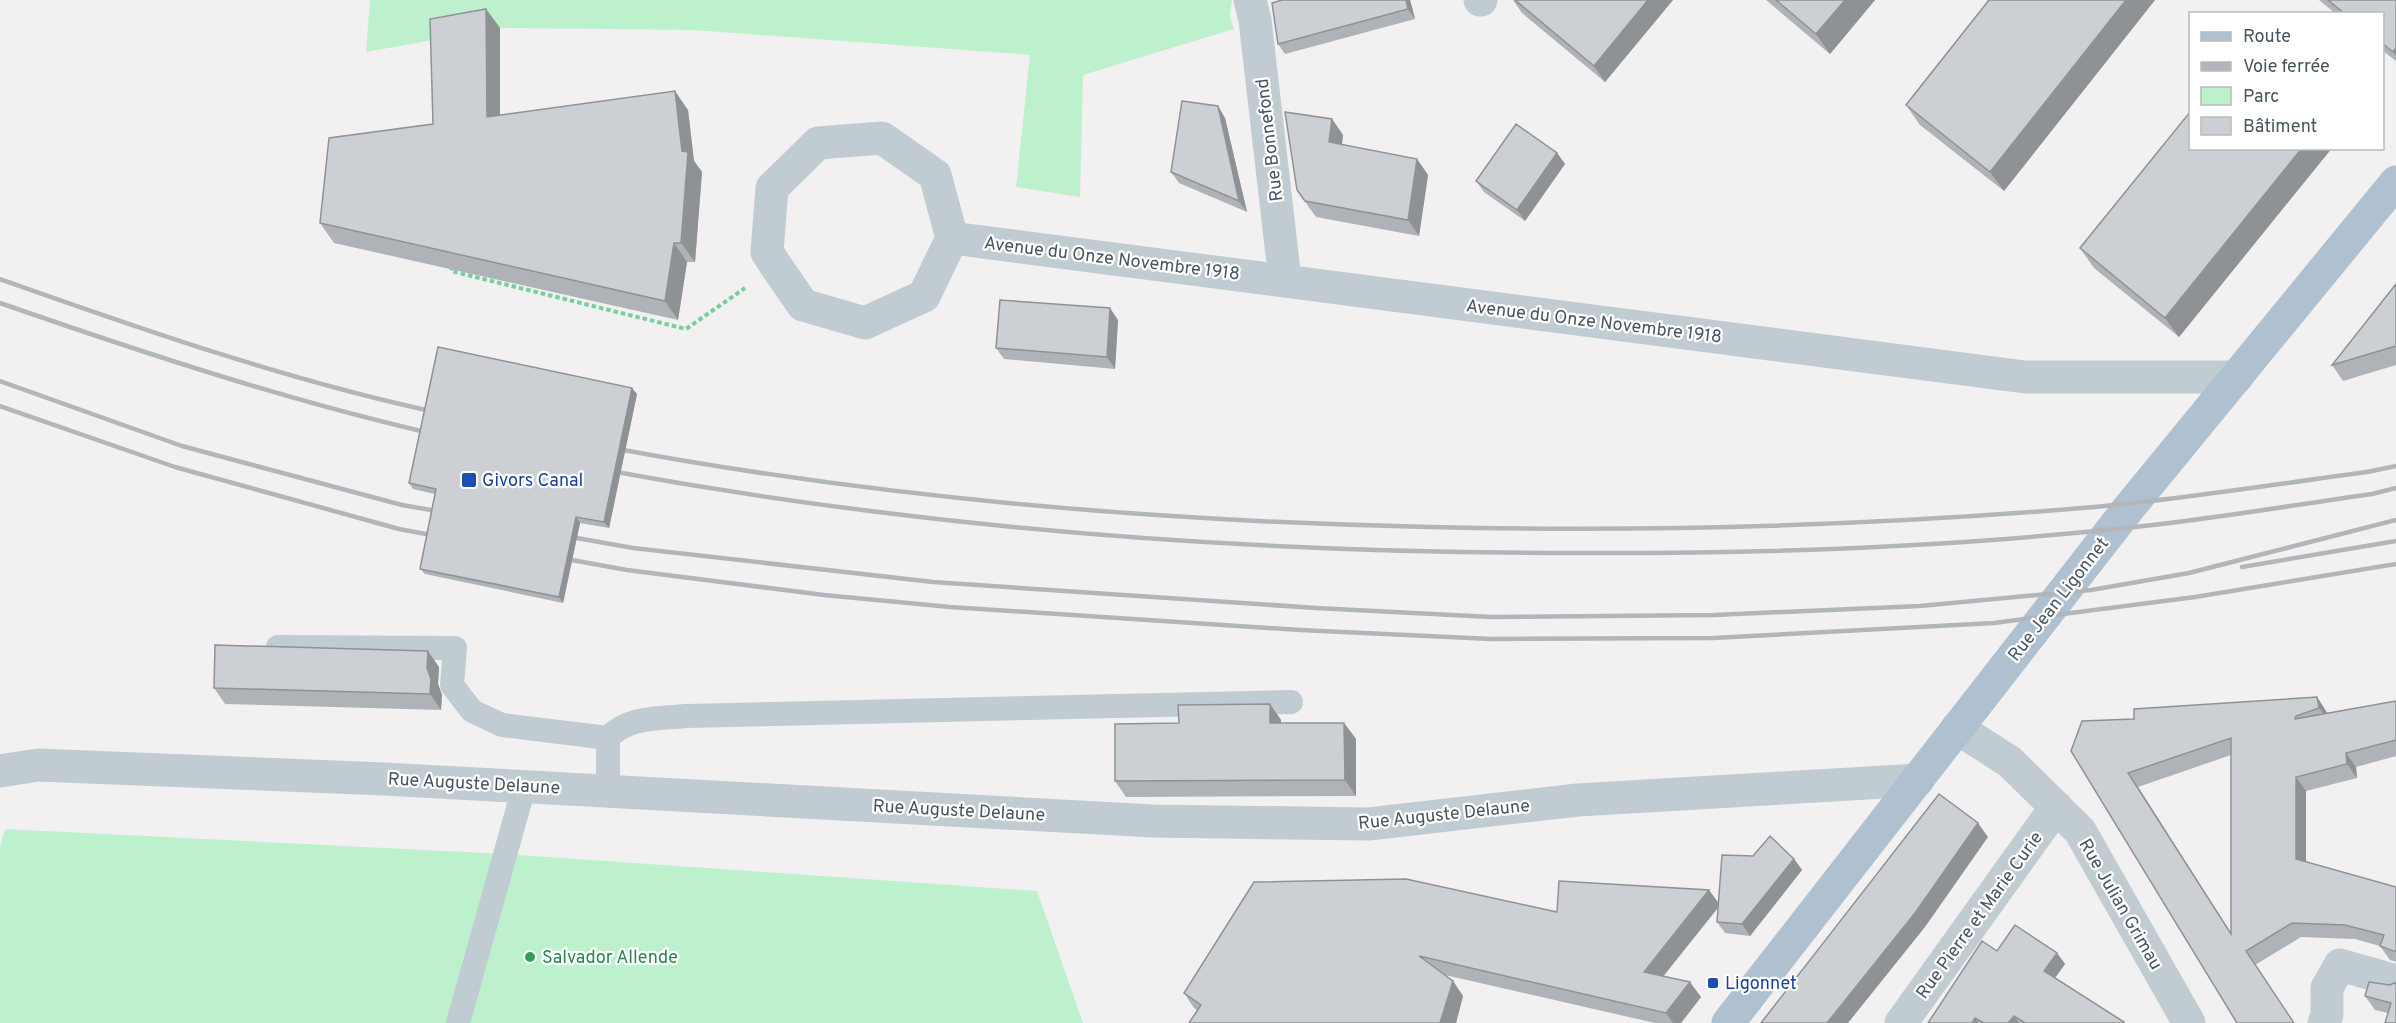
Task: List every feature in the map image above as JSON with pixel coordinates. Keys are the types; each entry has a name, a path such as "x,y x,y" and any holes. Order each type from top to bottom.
{"main road":[{"name":"Rue Jean Ligonnet","path":"1728,1023 2128,508 2396,182"}],"street":[{"name":"Rue Bonnefond","path":"1250,0 1255,20 1285,280"},
{"path":"882,138 935,175 952,238 924,296 865,322 803,305 767,252 772,188 818,143 882,138"},
{"name":"Avenue du Onze Novembre 1918","path":"952,238 2025,377 2237,377"},
{"name":"Rue Julian Grimau","path":"1957,728 2010,762 2080,831 2189,1023"},
{"name":"Rue Auguste Delaune","path":"0,771 38,765 384,778 1153,821 1369,824 1578,800 1918,780"},
{"name":"Rue Pierre et Marie Curie","path":"1901,1023 2056,807"},
{"path":"2324,1023 2327,1015 2327,988 2340,965 2396,981"}],"lane":[{"path":"278,647 455,648 452,685 472,711 502,725 608,738"},
{"path":"608,790 608,738 617,729 635,721 686,716 1291,702"},
{"path":"458,1023 524,787"}],"path":[{"path":"453,261 451,271 686,329 776,266"}],"green space":[{"path":"370,0 1232,0 1230,16 1234,29 1083,75 1080,197 1016,187 1030,55 693,30 500,28 366,52"},
{"name":"Salvador Allende","path":"5,829 505,854 1037,891 1083,1023 0,1023 0,847"}],"building":[{"path":"1282,0 1406,0 1408,9 1278,44 1272,3"},
{"path":"1515,0 1648,0 1594,66"},
{"path":"1776,0 1845,0 1816,34"},
{"path":"1989,0 2126,0 1990,172 1906,105"},
{"path":"2328,0 2396,0 2396,48 2393,52 2384,45 2384,12 2343,12"},
{"path":"486,9 487,117 675,91 682,151 688,152 681,243 674,243 665,301 320,223 329,138 433,124 430,19"},
{"path":"1182,101 1218,106 1239,201 1171,172"},
{"path":"1285,112 1332,119 1329,142 1417,159 1408,220 1305,201 1297,190"},
{"path":"2189,113 2189,150 2300,150 2165,318 2080,248"},
{"path":"1516,124 1557,153 1517,210 1476,181"},
{"path":"2396,284 2396,346 2332,365"},
{"path":"1000,300 1110,308 1107,357 996,348"},
{"path":"438,347 632,388 604,522 576,517 559,597 420,569 436,489 409,483"},
{"path":"215,645 428,651 430,694 214,688"},
{"path":"2317,697 2319,708 2296,716 2295,719 2396,701 2396,740 2346,753 2347,764 2296,777 2296,859 2396,887 2396,952 2380,946 2384,935 2345,925 2292,923 2246,951 2294,1023 2237,1023 2071,751 2082,721 2134,719 2134,709","holes":["2231,738 2231,934 2128,773"]},
{"path":"1270,704 1270,723 1344,723 1345,780 1115,781 1115,724 1179,723 1178,705"},
{"path":"1939,794 1978,823 1915,913 1827,1023 1761,1023"},
{"path":"1770,836 1794,859 1742,924 1717,922 1722,855 1753,856"},
{"path":"1406,879 1557,912 1559,881 1709,890 1644,972 1690,982 1666,1013 1419,956 1453,981 1440,1023 1189,1023 1201,1005 1184,993 1254,882"},
{"path":"2015,925 2057,953 2044,971 2124,1022 2025,1023 2014,1016 2008,1023 1984,1023 1975,1018 1972,1023 1928,1023 1982,941 1997,951"},
{"path":"2369,982 2390,985 2396,982 2396,1023 2385,1023 2391,1003 2365,996"}],"railway":[{"path":"0,279 273,370 440,413"},
{"path":"0,303 217,375 382,422 438,435"},
{"path":"0,381 182,446 402,505 448,513"},
{"path":"0,406 175,467 399,529 442,537"},
{"path":"607,447 811,480 1016,504 1326,524 1595,529 1762,526 2011,514 2162,500 2396,466"},
{"path":"605,470 725,491 845,508 1087,534 1329,548 1451,552 1708,552 1980,541 2179,522 2372,494 2396,488"},
{"path":"560,535 633,548 933,582 1316,608 1491,617 1714,615 1920,606 2091,590 2189,573 2396,520"},
{"path":"2242,567 2396,541"},
{"path":"555,557 627,570 824,595 950,607 1300,630 1491,639 1713,638 1994,623 2195,597 2396,564"}],"place":[{"name":"Givors Canal","path":"469,480"},
{"name":"Salvador Allende","path":"530,957"},
{"name":"Ligonnet","path":"1713,983"}]}
